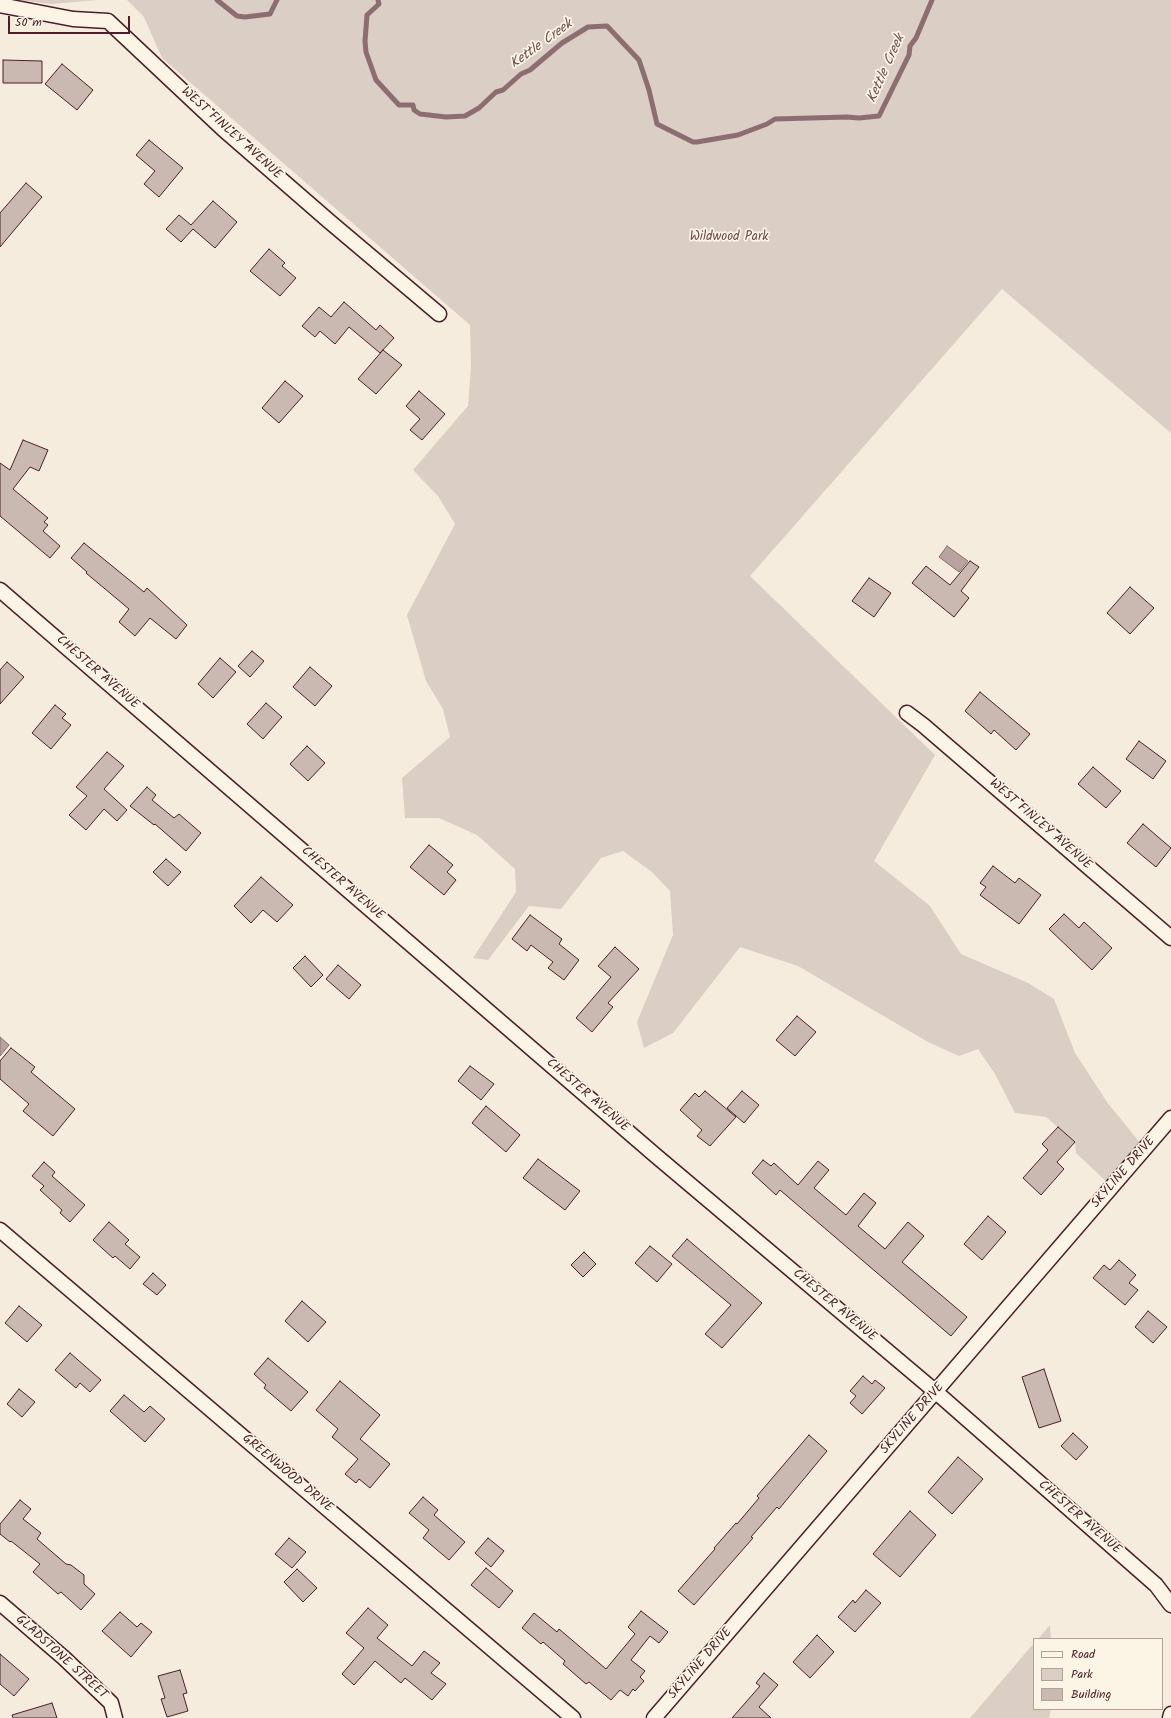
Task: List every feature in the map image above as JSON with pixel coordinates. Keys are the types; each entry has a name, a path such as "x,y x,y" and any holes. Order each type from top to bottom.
{"street":[{"name":"WEST FINLEY AVENUE","path":"0,5 74,19 108,21 223,128 330,222 439,314"},
{"name":"CHESTER AVENUE","path":"0,590 655,1155 936,1392 1156,1585 1171,1606"},
{"name":"WEST FINLEY AVENUE","path":"907,713 1171,938"},
{"name":"SKYLINE DRIVE","path":"654,1718 1171,1118"},
{"name":"GREENWOOD DRIVE","path":"0,1230 573,1718"},
{"name":"GLADSTONE STREET","path":"0,1603 64,1658 111,1703 115,1718"},
{"path":"1170,1718 1171,1714"}],"green space":[{"path":"16,0 97,0 52,4"},
{"name":"Wildwood Park","path":"127,0 1171,0 1171,433 1002,289 750,576 935,755 874,861 930,906 961,954 1028,983 1054,999 1075,1053 1107,1102 1141,1144 1109,1184 1076,1153 1075,1142 1046,1117 1015,1113 995,1074 978,1049 959,1056 928,1042 798,966 740,947 673,1033 644,1048 637,1022 673,935 670,891 652,872 623,851 601,858 561,909 529,906 488,960 473,958 516,892 515,869 477,835 439,818 405,818 402,778 450,737 443,709 426,681 407,615 455,524 438,496 413,470 468,406 471,367 470,325 162,58 144,17"},
{"path":"1050,1625 1051,1638 1039,1638"},
{"path":"1033,1644 1033,1710 1051,1710 1049,1718 970,1718"}],"shaded area":[{"path":"947,546 968,561 959,572 939,557"},
{"path":"0,1037 9,1045 0,1056"}],"building":[{"path":"3,60 42,61 42,83 3,83"},
{"path":"62,64 93,90 77,110 45,84"},
{"path":"149,140 183,168 159,197 144,184 155,171 136,155"},
{"path":"26,183 42,197 0,247 0,213"},
{"path":"213,201 237,222 215,248 193,229 181,242 166,229 179,215 191,225"},
{"path":"269,249 285,263 282,266 296,278 280,296 250,271"},
{"path":"344,302 376,330 380,325 394,338 380,353 349,327 335,344 320,331 315,337 302,326 319,307 331,317"},
{"path":"383,350 402,365 376,394 358,379"},
{"path":"285,381 303,396 279,423 262,408"},
{"path":"419,391 445,414 422,440 410,430 420,419 406,406"},
{"path":"23,440 48,450 39,471 30,467 13,489 48,518 44,522 48,525 43,531 60,546 50,558 0,516 0,463 10,470"},
{"path":"84,543 144,592 147,588 187,625 176,639 150,618 135,636 119,622 129,609 86,573 87,572 71,558"},
{"path":"970,561 979,567 961,591 969,598 954,617 912,583 926,566 950,585"},
{"path":"869,578 891,593 874,617 852,601"},
{"path":"1130,587 1154,608 1130,634 1107,613"},
{"path":"252,651 264,661 250,677 238,666"},
{"path":"220,658 236,672 213,698 198,684"},
{"path":"7,662 24,677 0,704 0,670"},
{"path":"310,667 332,686 315,706 293,687"},
{"path":"980,692 1030,734 1016,750 994,730 991,734 965,711"},
{"path":"266,703 282,717 263,739 247,724"},
{"path":"55,705 66,714 62,718 71,725 51,749 32,733"},
{"path":"1139,741 1166,761 1153,779 1126,759"},
{"path":"307,746 325,763 308,781 290,764"},
{"path":"107,752 124,766 104,789 127,810 117,821 104,809 86,830 69,815 87,796 76,787"},
{"path":"1093,767 1121,791 1106,808 1078,784"},
{"path":"147,787 156,795 152,800 174,818 179,814 201,833 186,851 155,824 154,825 130,806"},
{"path":"1143,824 1171,848 1156,867 1127,843"},
{"path":"429,845 453,865 447,872 456,880 444,895 410,867"},
{"path":"166,859 181,872 168,886 153,872"},
{"path":"993,866 1015,883 1019,878 1041,895 1019,924 980,895 986,887 980,883"},
{"path":"261,877 293,905 277,922 263,910 251,923 234,906"},
{"path":"1064,914 1079,928 1084,922 1112,948 1092,970 1049,929"},
{"path":"530,915 562,939 559,944 579,960 564,980 548,968 553,962 531,945 527,951 512,939"},
{"path":"615,947 639,969 608,1003 613,1007 592,1032 576,1018 611,977 598,966"},
{"path":"305,956 323,975 311,987 293,968"},
{"path":"338,965 361,985 349,999 326,979"},
{"path":"797,1016 816,1032 795,1056 776,1040"},
{"path":"11,1048 35,1067 31,1072 75,1109 53,1136 23,1111 29,1104 0,1079 0,1061"},
{"path":"470,1066 494,1084 481,1100 458,1081"},
{"path":"705,1091 736,1117 710,1146 697,1136 702,1130 680,1110 695,1093 699,1097"},
{"path":"742,1091 759,1105 744,1123 727,1108"},
{"path":"486,1106 520,1135 506,1152 472,1123"},
{"path":"1058,1127 1075,1142 1057,1162 1064,1169 1041,1195 1023,1178 1048,1150 1042,1144"},
{"path":"538,1159 580,1191 565,1210 523,1178"},
{"path":"763,1160 771,1166 774,1163 798,1185 818,1161 829,1170 814,1188 846,1215 864,1193 876,1203 858,1226 885,1249 908,1222 924,1236 902,1262 967,1317 951,1336 780,1190 776,1195 752,1173"},
{"path":"44,1162 55,1172 52,1176 85,1205 70,1222 60,1213 62,1210 40,1190 44,1186 32,1176"},
{"path":"988,1216 1006,1232 982,1260 964,1244"},
{"path":"109,1222 129,1240 125,1244 140,1257 130,1269 115,1256 113,1258 93,1240"},
{"path":"687,1239 762,1303 722,1348 705,1334 731,1305 672,1256"},
{"path":"650,1246 672,1264 657,1282 635,1263"},
{"path":"584,1252 596,1264 583,1277 571,1265"},
{"path":"1119,1260 1136,1275 1129,1283 1138,1290 1125,1305 1093,1278 1104,1265 1110,1270"},
{"path":"153,1273 166,1285 157,1295 143,1284"},
{"path":"302,1301 326,1322 308,1342 285,1321"},
{"path":"19,1306 42,1325 27,1342 5,1323"},
{"path":"1148,1311 1167,1327 1153,1343 1135,1327"},
{"path":"70,1353 101,1380 90,1392 80,1383 76,1388 55,1370"},
{"path":"268,1358 308,1392 291,1411 264,1388 266,1385 254,1374"},
{"path":"1044,1369 1061,1421 1039,1428 1022,1377"},
{"path":"863,1376 872,1384 875,1380 885,1388 862,1414 850,1403 856,1396 850,1391"},
{"path":"340,1381 380,1415 360,1439 390,1464 370,1488 359,1479 356,1483 345,1474 358,1459 332,1437 338,1429 316,1410"},
{"path":"19,1389 35,1402 22,1417 7,1404"},
{"path":"124,1395 144,1412 150,1406 165,1419 145,1442 110,1411"},
{"path":"1073,1433 1088,1447 1076,1460 1061,1446"},
{"path":"809,1435 827,1451 779,1509 777,1507 751,1537 753,1538 694,1605 678,1591 759,1498 757,1496"},
{"path":"958,1457 983,1479 952,1514 928,1492"},
{"path":"423,1497 438,1510 434,1515 465,1542 449,1560 423,1538 429,1530 409,1513"},
{"path":"20,1500 31,1509 23,1519 41,1533 37,1539 66,1564 71,1565 84,1575 84,1584 95,1594 81,1610 61,1592 58,1594 33,1572 40,1564 0,1534 0,1524"},
{"path":"910,1511 936,1535 900,1577 873,1554"},
{"path":"289,1538 306,1552 292,1568 275,1554"},
{"path":"488,1538 504,1551 491,1567 475,1553"},
{"path":"486,1568 513,1591 499,1608 471,1585"},
{"path":"297,1569 317,1588 303,1602 284,1582"},
{"path":"866,1590 881,1603 855,1632 838,1617 853,1600 855,1603"},
{"path":"368,1608 388,1625 377,1638 412,1666 424,1651 440,1663 431,1673 446,1684 432,1700 405,1678 401,1683 375,1661 354,1685 342,1674 364,1648 346,1633"},
{"path":"641,1611 668,1632 659,1643 650,1636 631,1660 645,1671 640,1677 644,1681 635,1691 633,1689 628,1696 620,1690 611,1700 589,1682 586,1684 563,1664 565,1661 543,1642 541,1644 522,1628 534,1613 557,1632 559,1629 606,1669 635,1634 628,1627"},
{"path":"120,1612 137,1627 141,1623 152,1632 131,1657 102,1631"},
{"path":"817,1635 834,1652 810,1678 793,1662"},
{"path":"0,1654 29,1679 14,1696 0,1684"},
{"path":"180,1670 187,1693 183,1694 188,1711 167,1717 161,1699 165,1698 158,1676"},
{"path":"764,1673 778,1685 759,1707 771,1718 732,1718 760,1686 756,1683"},
{"path":"52,1703 57,1718 13,1718 12,1715"}],"waterway":[{"name":"Kettle Creek","path":"217,0 237,16 245,17 270,14 277,0"},
{"name":"Kettle Creek","path":"378,0 379,4 367,15 365,41 366,52 376,80 399,105 413,105 414,110 420,114 446,117 465,116 479,108 496,92 503,90 521,74 530,70 562,43 588,27 607,26 639,60 649,90 657,124 693,142 738,135 767,124 775,119 859,118 879,116 909,55 910,46 916,38 932,0"}]}
